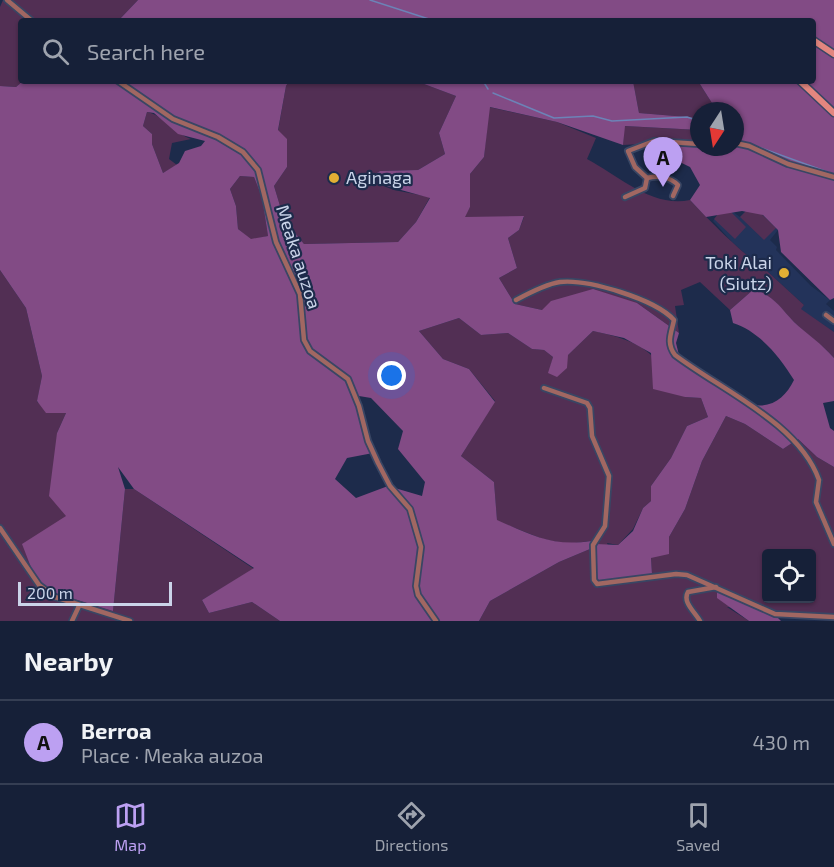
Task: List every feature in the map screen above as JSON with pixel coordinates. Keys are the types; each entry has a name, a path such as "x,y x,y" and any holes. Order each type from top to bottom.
{"street":[{"path":"7,0 28,18"},
{"path":"816,42 834,54"},
{"name":"Meaka auzoa","path":"122,84 173,119 218,136 243,152 258,170 276,242 300,294 304,340 310,351 348,379 375,456 390,486 410,509 421,547 416,586 418,595 436,621"},
{"path":"803,84 834,113"},
{"path":"673,196 678,185 674,181 662,177 647,178 635,167 628,151 654,141 690,143"},
{"path":"744,145 788,164 834,177"},
{"path":"625,197 645,188 647,178"},
{"path":"516,300 560,282 585,285 642,300 669,315 674,320 669,340 670,348 675,355 756,410 782,430 800,449 819,480 816,502 834,544"},
{"path":"826,315 834,321"},
{"path":"544,388 587,403 590,408 592,436 609,476 605,526 593,545 594,580 597,584 676,574 687,575 775,614 834,617"},
{"path":"0,528 39,585 55,597 130,621"},
{"path":"700,621 685,596 688,592 716,587"},
{"path":"72,621 79,606"}],"shaded area":[{"path":"3,0 138,0 121,18 18,18 20,84 16,87 0,86 0,7"},
{"path":"138,0 834,0 834,298 830,300 781,252 778,230 763,215 742,211 706,217 690,200 700,185 690,167 659,152 658,143 690,145 690,156 744,156 744,102 711,102 700,84 816,84 816,18 121,18"},
{"path":"20,84 287,84 278,130 287,139 287,167 274,186 284,219 304,244 398,242 416,222 430,198 365,180 380,171 418,170 445,154 439,133 456,96 424,84 634,84 639,113 690,117 690,130 625,126 623,145 557,122 490,107 484,157 470,174 470,207 465,217 524,216 519,230 508,238 517,268 499,278 515,304 542,310 551,301 593,289 637,303 679,333 676,343 679,355 729,391 754,405 768,405 778,400 794,380 760,338 733,323 730,310 754,289 767,295 834,358 834,401 823,403 830,428 834,431 834,467 817,457 798,439 783,449 745,424 726,416 702,461 685,509 669,537 669,554 651,558 652,574 597,583 596,544 618,545 633,531 643,508 651,501 651,486 671,458 687,426 708,417 701,398 685,397 653,389 651,353 624,338 593,331 568,355 567,368 557,377 548,373 553,357 544,350 532,349 508,333 481,335 459,318 419,331 443,359 469,369 495,402 461,456 494,482 497,520 553,541 591,541 590,549 559,562 490,601 479,621 280,621 252,602 209,613 202,600 254,568 134,489 118,467 125,489 113,611 39,588 22,544 66,516 49,496 57,433 66,413 46,413 37,401 42,376 26,308 0,270 0,86 16,87","holes":["147,112 154,113 178,134 205,141 201,146 185,151 179,163 163,173 152,144 152,134 143,126","240,176 254,177 262,197 268,236 251,239 238,229 236,206 230,189","359,396 371,398 403,431 398,449 425,482 422,496 388,486 356,498 335,479 347,458 373,453"]},
{"path":"287,84 424,84 456,96 439,133 445,154 418,170 380,171 365,179 394,190 430,197 416,222 398,242 304,244 284,219 274,186 287,167 278,131"},
{"path":"634,84 700,84 711,102 690,102 690,117 639,113"},
{"path":"489,107 557,122 596,138 587,159 649,195 676,201 690,200 733,243 804,305 801,309 834,332 834,358 772,299 754,289 730,310 700,282 681,290 684,305 675,306 679,333 637,303 542,310 515,304 499,278 517,268 508,238 519,230 524,217 464,217 470,207 470,174 484,157"},
{"path":"147,112 191,139 172,143 169,159 177,165 163,173 152,144 152,134 143,126"},
{"path":"624,126 690,130 690,146 658,143 623,145"},
{"path":"240,176 254,177 262,196 268,236 251,240 238,229 236,206 230,189"},
{"name":"Toki Alai (Siutz)","path":"752,205 778,230 770,240 777,247 776,250 811,286 830,300 826,304 834,311 834,332 800,309 804,305 732,242 713,221 725,206 740,217"},
{"path":"752,205 776,228 764,240 740,217"},
{"path":"725,206 746,227 735,239 714,219"},
{"path":"0,270 26,308 42,376 37,402 66,413 57,433 67,516 113,611 125,489 134,489 254,569 202,600 209,613 252,602 280,621 0,621"},
{"path":"459,318 481,335 508,333 532,349 544,350 553,357 549,373 593,331 626,340 648,352 685,397 701,398 708,417 687,426 671,458 651,486 651,501 643,508 633,529 618,545 607,543 621,579 652,574 651,558 669,537 685,509 702,461 726,416 745,424 783,449 798,439 817,457 834,467 834,616 727,607 749,621 479,621 490,601 559,562 590,549 591,541 567,544 543,539 497,521 494,482 461,456 495,401 469,369 443,359 419,331"},
{"path":"717,590 775,615 781,621 749,621 717,598"}],"waterway":[{"path":"370,0 426,18"},
{"path":"485,84 488,89"},
{"path":"493,93 554,118 593,116 612,121 690,118"},
{"path":"753,145 833,174"}],"place":[{"name":"Aginaga","path":"334,178"},
{"name":"Berroa","path":"663,187"},
{"name":"Toki Alai (Siutz)","path":"784,273"}]}
